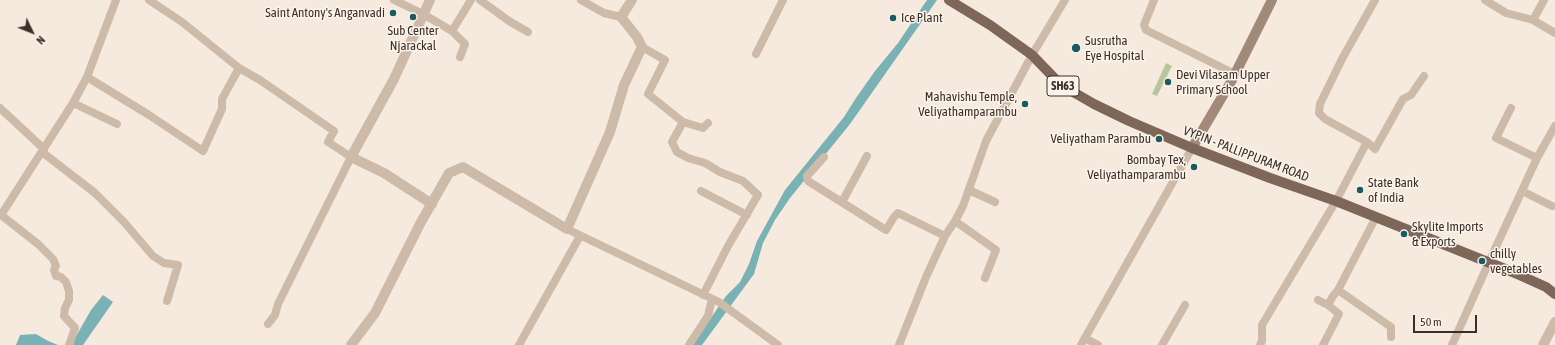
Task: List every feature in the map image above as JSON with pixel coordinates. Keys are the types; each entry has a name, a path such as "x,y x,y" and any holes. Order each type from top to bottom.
{"main road":[{"name":"VYPIN - PALLIPPURAM ROAD","path":"949,0 990,25 1032,55 1061,85 1094,104 1129,121 1192,148 1270,178 1336,201 1488,262 1546,287 1555,294"},
{"path":"1192,148 1235,74 1272,0"}],"street":[{"path":"69,345 75,328 64,316 70,291 66,282 61,277 56,276 54,270 56,266 53,259 22,230 1,216 73,104 87,77 116,0"},
{"path":"149,0 182,22 239,68 260,80 334,131 328,142 351,157 384,173 432,204"},
{"path":"394,0 423,14 452,31 465,44 460,57"},
{"path":"268,324 275,315 278,304 351,157 394,79 430,0"},
{"path":"452,31 471,0"},
{"path":"480,0 509,21 528,32"},
{"path":"580,0 604,13 620,17 638,37 642,47 665,60 648,94 683,122 703,128 708,124"},
{"path":"620,17 632,0"},
{"path":"756,54 783,0"},
{"path":"899,345 926,277 969,190 986,141 1032,55 1065,0"},
{"path":"1154,0 1144,25 1146,30 1235,74"},
{"path":"1375,0 1342,59 1320,104 1319,113 1325,119 1367,142 1375,149 1403,99 1411,95 1424,76"},
{"path":"1485,0 1506,13 1533,20 1555,33"},
{"path":"1533,20 1544,0"},
{"path":"567,229 610,132 624,85 642,47"},
{"path":"87,77 149,115 203,151 222,109 222,99 239,68"},
{"path":"73,104 117,124"},
{"path":"0,108 43,150 114,212 153,256 164,262 178,265 167,300"},
{"path":"1511,108 1496,138 1538,158"},
{"path":"683,122 672,142 677,152 743,181 758,195 728,246 703,295"},
{"path":"1452,345 1488,262 1555,126"},
{"path":"1260,345 1262,341 1262,325 1336,201 1367,142"},
{"path":"1098,345 1083,341 1192,148"},
{"path":"842,202 867,156"},
{"path":"824,157 807,176 808,181 886,230 898,213 945,236"},
{"path":"351,345 375,313 421,222 449,173 463,167 580,236 715,301 778,345"},
{"path":"969,190 995,202"},
{"path":"701,191 746,215"},
{"path":"1522,191 1552,206"},
{"path":"1328,305 1338,290 1376,217"},
{"path":"955,221 996,250 985,278"},
{"path":"519,345 580,236"},
{"path":"1338,290 1391,327 1391,337"},
{"path":"1318,300 1328,305 1338,314 1323,345"},
{"path":"689,345 708,316 715,301"},
{"path":"1162,345 1185,306"},
{"path":"1542,345 1555,322"}],"green space":[{"path":"1166,63 1172,66 1157,96 1152,94"}],"water":[{"path":"927,0 937,0 850,124 790,198 775,220 763,243 754,274 702,345 692,345 726,296 740,282 749,264 757,241 785,190 844,117 875,71 898,43"},
{"path":"103,295 113,302 83,345 71,345 91,310"},
{"path":"36,334 58,345 16,345 20,335"}],"place":[{"name":"Saint Antony's Anganvadi","path":"393,13"},
{"name":"Sub Center Njarackal","path":"413,17"},
{"name":"Ice Plant","path":"893,18"},
{"name":"Susrutha Eye Hospital","path":"1076,48"},
{"name":"Devi Vilasam Upper Primary School","path":"1168,82"},
{"name":"Mahavishu Temple, Veliyathamparambu","path":"1025,104"},
{"name":"Veliyatham Parambu","path":"1159,139"},
{"name":"Bombay Tex, Veliyathamparambu","path":"1194,167"},
{"name":"State Bank of India","path":"1360,190"},
{"name":"Skylite Imports & Exports","path":"1404,234"},
{"name":"chilly vegetables","path":"1482,261"}]}
